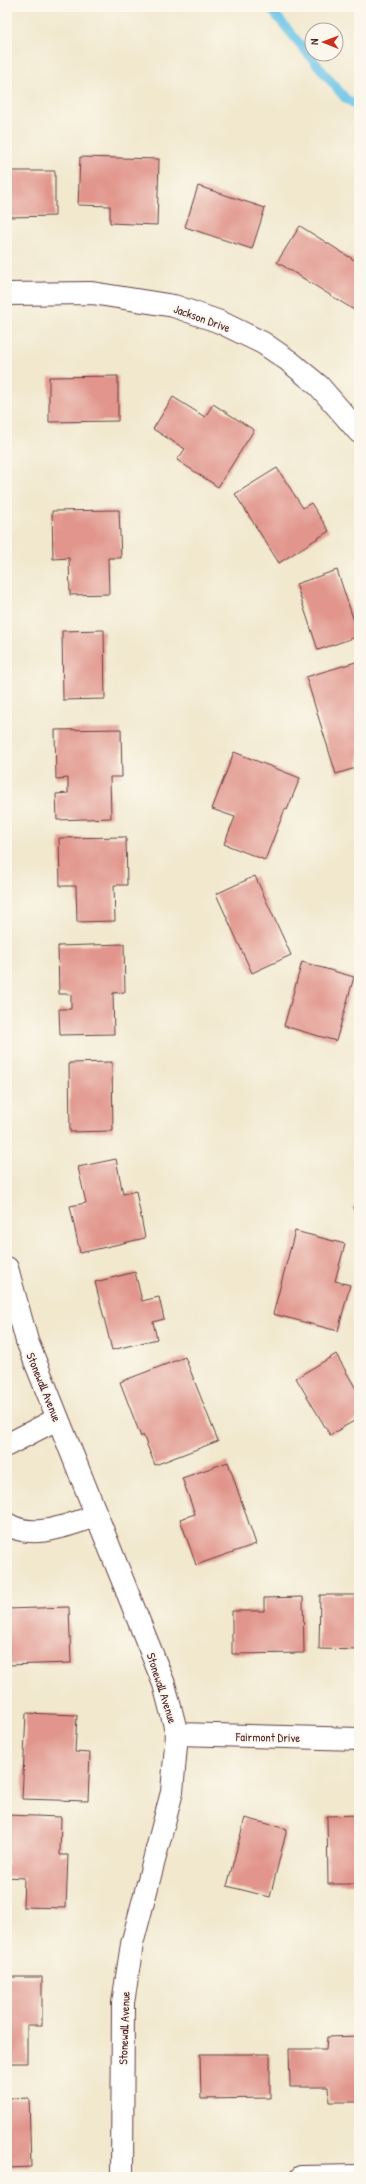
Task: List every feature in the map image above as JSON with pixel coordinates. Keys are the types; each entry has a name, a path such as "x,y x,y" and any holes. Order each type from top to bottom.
{"street":[{"name":"Jackson Drive","path":"7,294 92,293 174,306 220,322 263,343 289,361 319,386 359,432"},
{"name":"Stonewall Avenue","path":"7,1268 26,1341 164,1684 177,1734 172,1792 132,1944 123,2003 122,2177"},
{"path":"7,1445 57,1419"},
{"path":"7,1524 15,1529 44,1531 96,1516"},
{"name":"Fairmont Drive","path":"177,1734 359,1739"},
{"path":"301,2177 359,2176"}],"building":[{"path":"80,157 159,159 157,225 110,223 110,206 78,205"},
{"path":"7,171 55,171 55,216 7,217"},
{"path":"198,186 265,208 252,249 185,227"},
{"path":"300,226 359,263 359,313 277,262"},
{"path":"118,376 118,421 49,422 49,377"},
{"path":"173,397 205,417 213,404 254,430 218,487 177,460 185,449 153,429"},
{"path":"277,468 303,508 311,503 329,531 279,563 235,494"},
{"path":"119,510 121,558 108,558 109,594 70,595 69,558 53,559 52,511"},
{"path":"337,570 359,636 318,650 296,584"},
{"path":"104,630 105,699 63,700 62,631"},
{"path":"359,661 359,767 336,774 306,677"},
{"path":"121,729 122,777 110,777 111,818 57,820 56,794 68,793 68,778 56,779 55,730"},
{"path":"234,752 300,778 287,810 285,809 265,860 224,844 235,817 212,809"},
{"path":"126,837 127,885 114,885 115,921 77,922 76,886 60,886 59,838"},
{"path":"255,876 291,955 252,973 216,894"},
{"path":"124,944 125,992 113,993 114,1034 60,1035 59,1009 71,1009 71,994 59,994 58,946"},
{"path":"302,962 354,977 336,1041 284,1026"},
{"path":"112,1062 113,1131 70,1132 69,1063"},
{"path":"116,1159 123,1194 136,1191 145,1238 80,1253 70,1206 86,1203 78,1167"},
{"path":"359,1205 359,1223 353,1207"},
{"path":"295,1231 345,1244 335,1281 350,1285 338,1331 273,1314"},
{"path":"135,1272 142,1301 159,1297 164,1319 153,1322 157,1339 112,1350 95,1282"},
{"path":"336,1354 359,1394 359,1418 330,1435 296,1378"},
{"path":"185,1357 218,1441 155,1465 143,1435 141,1437 120,1382"},
{"path":"228,1462 256,1544 196,1565 180,1519 195,1514 182,1478"},
{"path":"320,1595 359,1595 359,1650 319,1649"},
{"path":"303,1597 304,1653 232,1654 232,1611 264,1611 264,1598"},
{"path":"69,1607 71,1663 7,1665 7,1609"},
{"path":"26,1713 77,1715 75,1752 90,1753 88,1801 22,1799"},
{"path":"7,1815 61,1817 60,1855 68,1855 66,1908 23,1907 24,1878 7,1877"},
{"path":"359,1815 359,1884 328,1884 327,1816"},
{"path":"245,1818 287,1829 270,1897 227,1886"},
{"path":"7,1977 42,1977 42,2025 27,2025 27,2063 7,2063"},
{"path":"359,2036 359,2102 329,2102 328,2087 290,2087 289,2049 326,2049 327,2037"},
{"path":"200,2054 270,2054 270,2098 201,2099"},
{"path":"29,2098 31,2167 7,2168 7,2099"}],"waterway":[{"path":"269,7 345,98 359,107"}]}
